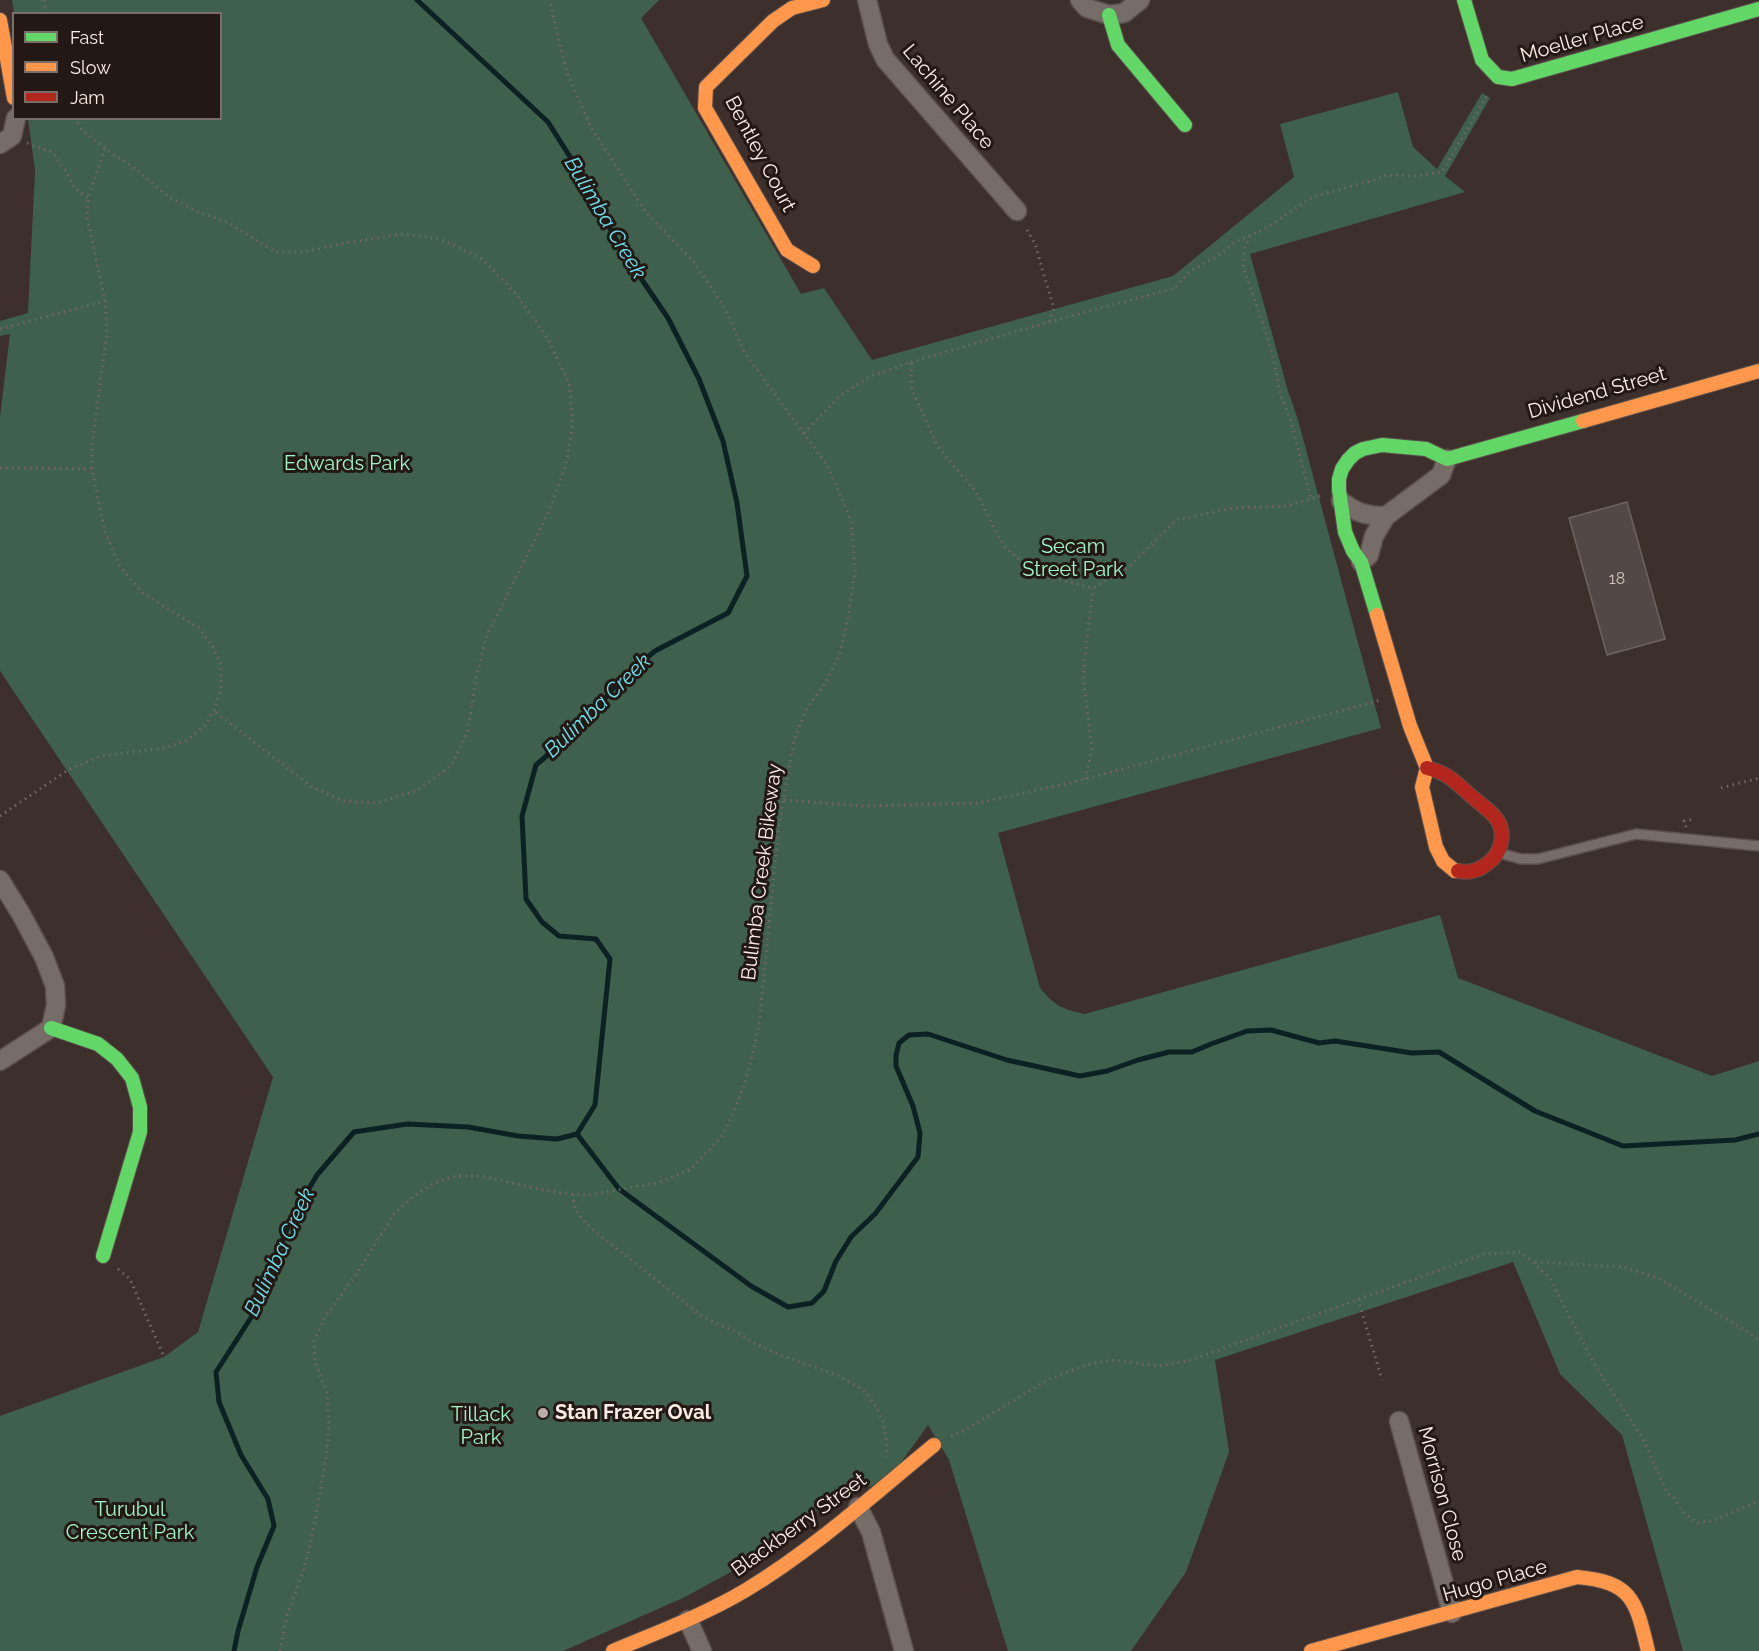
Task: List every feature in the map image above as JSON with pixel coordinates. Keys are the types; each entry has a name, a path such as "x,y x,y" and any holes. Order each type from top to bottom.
{"street":[{"name":"Bentley Court","path":"813,266 787,250 705,108 706,87 773,21 792,8 823,0"},
{"name":"Lachine Place","path":"867,0 878,44 885,59 1017,212"},
{"path":"1080,0 1087,8 1109,15 1124,13 1140,0"},
{"name":"Moeller Place","path":"1464,0 1482,60 1498,77 1512,79 1759,9"},
{"path":"1109,15 1118,45 1185,125"},
{"path":"0,20 12,87"},
{"name":"Dividend Street","path":"1447,459 1759,371"},
{"path":"1361,562 1369,555 1374,536 1386,516 1441,475 1447,459 1431,450 1396,445 1363,448 1352,456 1342,469 1339,482 1343,523 1353,554 1361,562 1410,726 1427,768 1422,787 1436,847 1443,861 1455,871 1468,873 1480,869 1498,853 1501,830 1496,818 1443,772 1427,768"},
{"path":"1341,501 1360,513 1369,516 1386,516"},
{"path":"0,880 44,957 55,986 56,1005 51,1028 0,1061"},
{"path":"51,1028 98,1044 117,1059 132,1078 140,1107 140,1132 103,1256"},
{"name":"Morrison Close","path":"1399,1421 1452,1613"},
{"name":"Blackberry Street","path":"613,1651 688,1620 745,1590 788,1562 934,1446"},
{"path":"858,1507 871,1532 904,1651"},
{"name":"Hugo Place","path":"1311,1651 1577,1577 1594,1578 1618,1585 1628,1595 1638,1611 1648,1651"},
{"path":"688,1620 702,1651"}],"lane":[{"path":"1498,853 1521,859 1538,859 1636,834 1759,846"}],"path":[{"name":"Bulimba Creek Bikeway","path":"280,1651 287,1615 311,1541 326,1459 329,1429 327,1393 315,1362 314,1341 325,1317 394,1214 414,1196 434,1183 455,1176 482,1176 534,1188 589,1195 640,1187 690,1170 723,1135 749,1070 759,1025 779,825 794,740 806,710 826,682 840,653 849,612 855,570 851,520 827,465 744,352 726,310 692,260 645,211 592,129 567,73 550,0"},
{"path":"804,433 841,395 869,377 911,362 1175,288 1189,272 1219,255 1236,241 1261,231 1312,197 1386,175 1416,176 1442,172 1498,77"},
{"path":"76,120 83,130 105,149 133,167 169,197 229,224 275,252 304,252 403,234 441,239 483,259 516,294 548,339 569,383 573,424 565,468 549,511 486,637 475,684 468,730 452,765 418,790 378,803 343,801 312,787 214,711"},
{"path":"9,133 19,140 52,152 74,188 88,198"},
{"path":"0,816 68,770 101,756 164,748 188,740 204,726 214,711 221,687 221,665 213,648 199,628 143,593 118,562 105,532 92,469 92,445 107,332 105,301 87,217 88,198 105,149"},
{"path":"1017,212 1035,244 1054,309 1049,322"},
{"path":"1251,235 1245,249 1244,267 1274,360 1280,393 1290,418 1311,499"},
{"path":"0,329 105,301"},
{"path":"911,362 912,390 938,447 976,492 1003,545 1036,574 1092,588 1129,567 1176,520 1233,508 1287,506 1320,496"},
{"path":"0,468 92,469"},
{"path":"1085,779 1092,750 1083,675 1092,588"},
{"path":"784,800 862,806 977,802 1085,779 1401,695"},
{"path":"1721,788 1759,778"},
{"path":"573,1194 578,1215 591,1228 703,1317 780,1355 837,1375 860,1388 873,1402 883,1423 887,1443 886,1460"},
{"path":"934,1446 944,1438 962,1432 1047,1380 1086,1365 1112,1360 1157,1366 1188,1361 1484,1254 1521,1252 1549,1276 1593,1362 1644,1441 1666,1493 1674,1498 1683,1512 1696,1523 1715,1520 1759,1501"},
{"path":"103,1256 130,1279 164,1357"},
{"path":"1533,1262 1624,1267 1658,1278 1759,1340"},
{"path":"1358,1299 1382,1380"}],"green space":[{"path":"12,0 659,0 641,18 801,294 824,288 872,360 1173,276 1294,177 1280,124 1398,92 1413,147 1437,169 1482,93 1490,98 1445,176 1465,192 1250,254 1298,420 1381,728 998,833 1040,988 1055,1003 1070,1010 1085,1014 1440,915 1458,978 1712,1076 1759,1061 1759,1651 1683,1651 1622,1435 1560,1374 1513,1262 1215,1360 1229,1452 1186,1572 1131,1651 1008,1651 949,1460 928,1425 884,1486 847,1487 760,1556 685,1597 563,1651 0,1651 0,1416 164,1357 198,1332 273,1077 0,671 0,417 10,334 0,336 0,321 28,313 35,170 28,120 222,120 222,12 14,12"}],"building":[{"path":"1627,502 1665,639 1607,655 1569,518"}],"waterway":[{"name":"Bulimba Creek","path":"234,1651 257,1567 274,1526 268,1499 241,1455 219,1402 216,1372 252,1316 291,1219 317,1175 354,1132 407,1124 468,1127 518,1136 557,1139 577,1134 595,1105 610,959 596,939 559,936 542,922 526,899 522,816 536,765 587,721 619,681 655,651 728,613 747,576 737,503 723,441 699,379 668,318 621,249 584,179 548,122 417,0"},
{"path":"577,1134 619,1189 751,1286 788,1307 812,1303 824,1291 836,1261 851,1237 875,1214 918,1157 920,1133 913,1106 896,1066 899,1043 909,1035 928,1034 1007,1060 1080,1076 1107,1071 1169,1052 1192,1052 1247,1031 1271,1030 1319,1043 1335,1041 1412,1053 1439,1052 1535,1111 1623,1146 1735,1140 1759,1134"}],"traffic: fast":[{"path":"1464,0 1482,60 1498,77 1512,79 1759,9"},
{"path":"1109,15 1118,45 1185,125"},
{"path":"1377,615 1361,562 1353,551 1345,532 1339,490 1342,469 1355,453 1382,445 1426,449 1447,459 1583,421"},
{"path":"51,1028 98,1044 117,1059 132,1078 140,1107 140,1132 103,1256"}],"traffic: slow":[{"path":"813,266 787,250 705,108 706,87 773,21 792,8 823,0"},
{"path":"0,20 12,87"},
{"path":"1583,421 1759,371"},
{"path":"1377,615 1410,726 1427,768 1422,787 1436,847 1443,861 1458,871"},
{"path":"613,1651 714,1607 771,1574 843,1521 934,1445"},
{"path":"1311,1651 1577,1577 1610,1584 1621,1589 1629,1597 1640,1619 1648,1651"}],"traffic: jam":[{"path":"1427,768 1440,772 1455,782 1492,814 1501,829 1500,848 1493,859 1477,870 1458,871"}],"place":[{"name":"Stan Frazer Oval","path":"543,1413"}],"park label":[{"name":"Edwards Park","path":"347,464"},
{"name":"Secam Street Park","path":"1073,558"},
{"name":"Tillack Park","path":"481,1426"},
{"name":"Turubul Crescent Park","path":"130,1522"}]}
